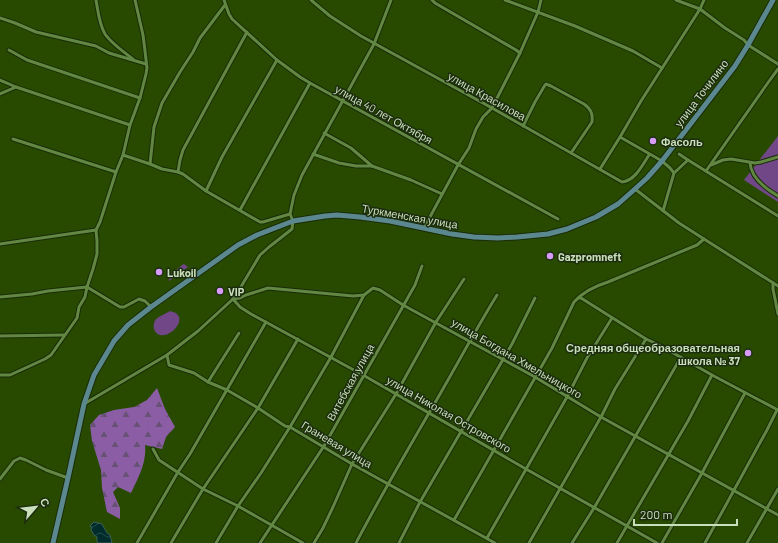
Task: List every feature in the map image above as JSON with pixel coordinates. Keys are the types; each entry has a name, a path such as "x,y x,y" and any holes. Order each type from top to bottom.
{"main road":[{"name":"улица Точилино","path":"635,189 662,161 730,72 748,45 773,0"},
{"name":"Туркменская улица","path":"53,543 84,404 94,375 114,341 128,325 238,245 257,235 293,221 324,216 372,218 452,234 485,238 548,234 596,217 618,204 635,189"}],"street":[{"path":"96,0 101,25 106,34 117,46 135,60"},
{"path":"0,375 10,375 51,355 77,318 79,306 85,296 97,254 96,230 123,155 130,125 140,98 146,74 143,35 134,0"},
{"name":"улица 40 лет Октября","path":"224,0 232,19 277,60 300,77 342,102 558,219"},
{"name":"улица Красилова","path":"311,0 330,16 374,44 492,108 622,182 630,180 649,155"},
{"path":"84,404 167,355 198,331 233,299 260,255 292,228 293,221 290,214 294,195 302,174 374,44 391,0"},
{"path":"432,0 520,53"},
{"path":"505,0 575,26 633,51 662,68"},
{"path":"424,228 458,165 469,148 476,129 483,117 492,108 520,53 538,12 541,0"},
{"path":"676,0 700,9 744,40 748,45 778,64"},
{"path":"600,169 700,9 704,0"},
{"path":"150,164 154,127 162,103 200,38 225,5"},
{"path":"0,18 15,22 36,32 96,46 110,53 146,64"},
{"path":"178,172 183,150 247,32"},
{"path":"9,50 27,60 140,98"},
{"path":"206,191 222,157 277,60"},
{"path":"706,171 778,69"},
{"path":"0,80 16,88 130,125"},
{"path":"240,210 310,83"},
{"path":"524,126 535,102 545,86 548,84 558,89 588,107 593,116 592,122 571,153"},
{"path":"0,94 16,88"},
{"path":"324,133 351,148 372,166"},
{"path":"620,137 649,155 662,161 674,173"},
{"path":"13,140 116,172"},
{"path":"313,154 339,163 356,166 372,166 411,180 442,194"},
{"path":"679,154 778,216"},
{"path":"123,155 162,169 183,174 206,191 257,220 263,222 290,214"},
{"path":"711,165 723,160 731,159 750,163 761,162 778,157"},
{"path":"663,212 674,173 688,160"},
{"path":"750,163 750,167 762,185 778,196"},
{"path":"635,189 678,223 778,286"},
{"path":"0,244 96,230"},
{"path":"454,520 552,348 574,302 585,292 596,286 697,245 704,239"},
{"name":"Витебская улица","path":"260,543 324,446 415,285 422,266"},
{"path":"314,543 333,507 352,464 396,394 436,322 464,279"},
{"path":"773,283 778,314"},
{"path":"0,297 87,287 120,307 124,307 139,300 145,301 152,307"},
{"name":"улица Богдана Хмельницкого","path":"233,299 268,288 353,296 364,295 372,288 380,290 403,305 535,377 601,417 778,515"},
{"path":"216,543 238,506 261,474 290,427 331,357 364,295"},
{"path":"356,543 469,341 497,295"},
{"path":"399,543 420,502 512,344 535,298"},
{"path":"578,298 581,298 646,339 777,410 705,543"},
{"name":"улица Николая Островского","path":"233,299 240,307 251,314 363,375 657,543"},
{"path":"487,538 567,397 587,358 612,318"},
{"path":"137,543 266,322"},
{"path":"208,382 239,333"},
{"path":"0,336 64,335"},
{"path":"171,543 203,489 258,408 298,339"},
{"path":"529,543 601,417 615,389 646,339"},
{"name":"Граневая улица","path":"167,355 169,365 194,373 208,382 227,390 285,426 290,427 352,464 495,543"},
{"path":"572,543 594,508 681,357"},
{"path":"617,543 712,376"},
{"path":"662,543 745,393"},
{"path":"153,449 159,460 203,489 238,506 303,543"},
{"path":"0,479 14,461 20,458 68,478"},
{"path":"747,543 778,489"}],"shaded area":[{"path":"778,136 778,202 744,180"},
{"path":"184,264 188,267 169,281 169,276"},
{"path":"170,311 176,313 179,317 177,326 170,333 160,335 154,328 154,323 156,319"}],"green space":[{"path":"157,388 165,409 175,427 166,437 162,449 145,445 145,458 131,493 118,487 113,492 120,508 120,519 107,512 102,488 101,470 92,441 90,425 99,415 114,410 134,407 147,400"}],"water":[{"path":"94,522 102,524 107,533 110,535 112,543 98,543 97,537 94,535 90,526"}],"place":[{"name":"Фасоль","path":"653,141"},
{"name":"Gazpromneft","path":"550,256"},
{"name":"Lukoil","path":"159,272"},
{"name":"VIP","path":"220,291"},
{"name":"Средняя общеобразовательная школа № 37","path":"748,353"}]}
